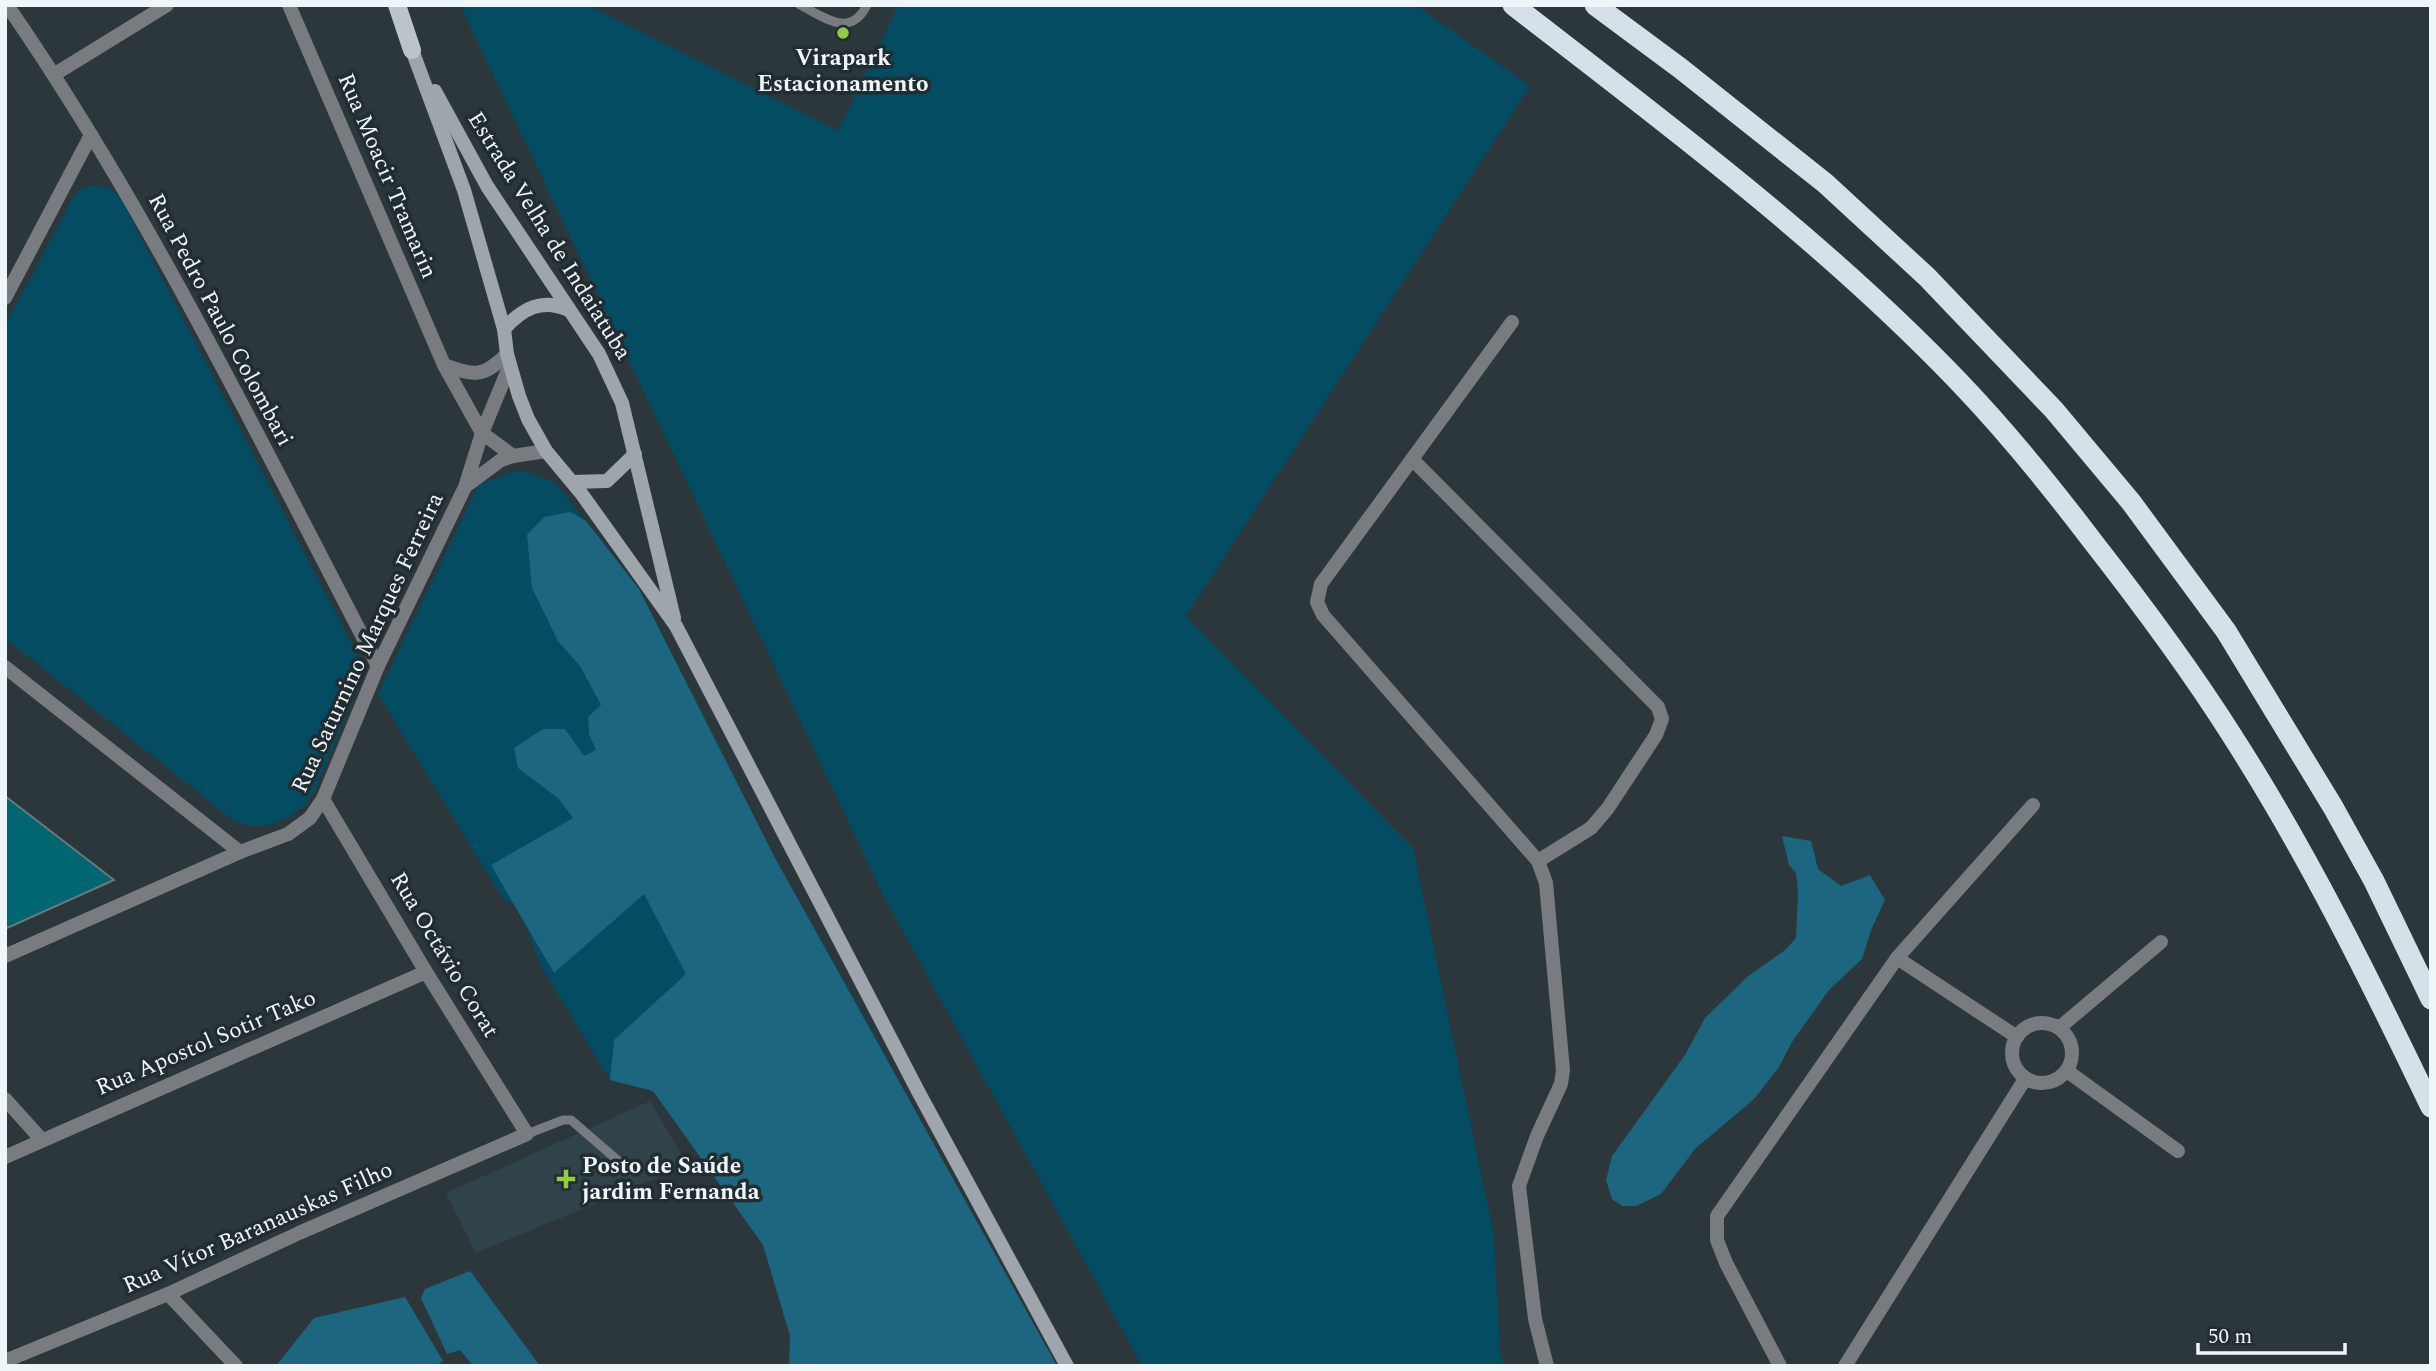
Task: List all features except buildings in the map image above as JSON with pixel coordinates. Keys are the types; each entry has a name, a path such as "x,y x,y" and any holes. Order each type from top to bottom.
{"highway":[{"path":"1513,5 1662,121 1837,264 1960,383 2037,469 2165,635 2232,734 2274,804 2342,930 2431,1107"},
{"path":"1595,5 1680,68 1825,183 1927,277 2054,411 2131,502 2226,631 2333,807 2374,881 2431,999"}],"main road":[{"path":"397,5 412,50"},
{"name":"Estrada Velha de Indaiatuba","path":"412,50 487,186 605,366 622,403 676,625"},
{"name":"Estrada Velha de Indaiatuba","path":"412,50 464,190 504,329 508,360 519,396 546,451 573,482 676,625"},
{"path":"504,329 521,312 534,306 556,305 569,310"},
{"path":"573,482 607,481 635,454"},
{"path":"676,625 906,1068 1067,1366"}],"street":[{"name":"Rua Pedro Paulo Colombari","path":"7,5 55,74 141,217 378,666"},
{"path":"55,74 167,5"},
{"name":"Rua Moacir Tramarin","path":"289,5 444,365 482,433"},
{"path":"5,298 91,135"},
{"path":"1512,322 1321,584 1317,602 1323,615 1538,861 1546,883 1563,1070 1561,1084 1537,1136 1519,1186 1535,1319 1547,1366"},
{"path":"444,365 464,372 482,373 508,360"},
{"name":"Rua Saturnino Marques Ferreira","path":"5,956 240,852 288,834 310,818 323,799 378,666 465,487 508,360"},
{"path":"482,433 513,456 546,451"},
{"name":"Rua Saturnino Marques Ferreira","path":"465,487 501,460 513,456"},
{"path":"1412,459 1658,707 1662,719 1656,735 1608,808 1591,828 1538,861"},
{"path":"5,667 240,852"},
{"name":"Rua Octávio Corat","path":"323,799 527,1134"},
{"path":"1780,1366 1721,1251 1717,1240 1717,1216 1897,958 2033,805"},
{"path":"2059,1028 2161,942"},
{"path":"1897,958 2017,1037"},
{"name":"Rua Apostol Sotir Tako","path":"5,1157 426,972"},
{"path":"2051,1024 2059,1028 2071,1043 2073,1052 2067,1070 2061,1078 2043,1084 2025,1079 2014,1064 2012,1055 2017,1037 2032,1025 2051,1024"},
{"path":"2067,1070 2179,1151"},
{"path":"1844,1366 2025,1079"},
{"path":"5,1099 41,1139"},
{"name":"Rua Vítor Baranauskas Filho","path":"5,1361 168,1294 299,1233 507,1145 527,1134"},
{"path":"168,1294 236,1366"}],"lane":[{"path":"800,5 841,25 849,24 863,13 867,5"},
{"path":"527,1134 563,1120 571,1120 630,1171"}],"shaded area":[{"path":"460,5 587,5 838,131 898,5 1416,5 1530,86 1186,616 1413,848 1494,1235 1500,1351 1504,1366 1142,1366 883,895"},
{"path":"92,185 110,188 120,197 357,654 357,690 314,792 299,810 279,822 256,826 234,821 5,638 5,326 74,195"},
{"path":"520,470 555,482 639,589 775,858 875,1036 977,1228 1057,1366 808,1366 763,1245 653,1091 610,1080 542,968 518,906 507,902 500,894 378,694 479,484"},
{"path":"570,512 586,521 639,589 775,858 1057,1366 789,1366 790,1336 763,1245 653,1091 610,1080 614,1040 686,974 644,894 554,973 491,865 573,818 559,799 518,768 514,748 543,729 565,729 584,756 596,750 589,734 588,717 601,705 580,666 558,641 532,588 527,535 544,517"},
{"path":"1782,836 1811,841 1818,869 1841,886 1870,875 1885,900 1871,930 1862,959 1829,990 1792,1042 1779,1067 1754,1099 1695,1149 1661,1194 1636,1206 1622,1206 1612,1199 1606,1180 1612,1156 1685,1055 1705,1018 1747,977 1785,950 1796,938 1796,873 1789,865"},
{"name":"Posto de Saúde jardim Fernanda","path":"650,1101 688,1165 476,1253 446,1193"},
{"path":"470,1271 540,1366 473,1366 460,1350 447,1354 421,1298 425,1289"},
{"path":"405,1297 443,1361 436,1366 276,1366 314,1318"}],"place":[{"name":"Virapark Estacionamento","path":"843,33"},
{"name":"Posto de Saúde jardim Fernanda","path":"566,1179"}]}
